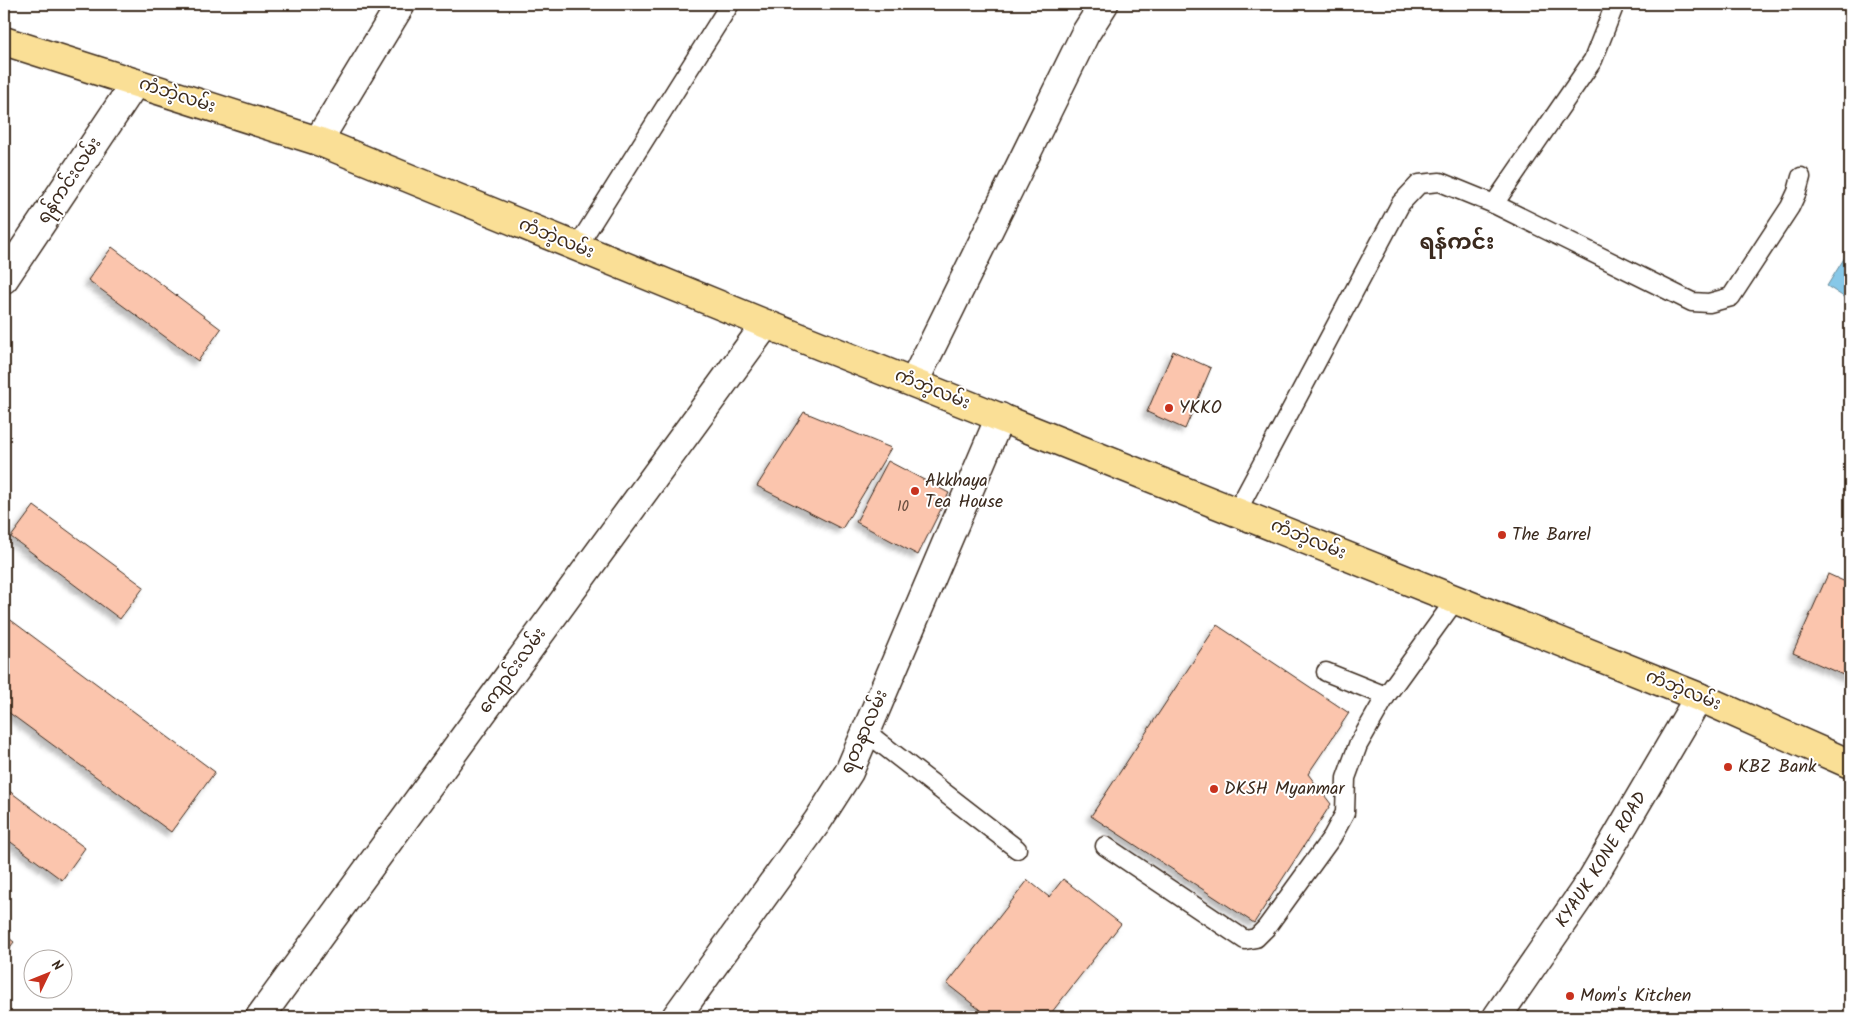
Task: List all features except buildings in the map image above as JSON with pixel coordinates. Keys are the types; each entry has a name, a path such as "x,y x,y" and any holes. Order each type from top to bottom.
{"main road":[{"name":"ကံဘဲ့လမ်း","path":"4,41 318,141 766,324 1700,697 1849,761"}],"street":[{"path":"318,141 401,4"},
{"path":"914,382 1085,34 1104,4"},
{"name":"ရန်ကင်းလမ်း","path":"4,279 136,83"},
{"name":"ကျောင်းလမ်း","path":"260,1017 766,324"},
{"name":"ရတနာလမ်း","path":"676,1017 817,822 849,772 1000,417"},
{"name":"KYAUK KONE ROAD","path":"1496,1017 1592,879 1700,697"}],"lane":[{"path":"577,247 730,4"},
{"path":"1494,204 1593,60 1615,4"},
{"path":"1237,511 1401,203 1420,184 1440,182 1494,204 1692,302 1709,303 1732,298 1790,207 1801,177"},
{"path":"1105,846 1245,940 1256,938 1266,928 1326,845 1345,813 1346,778 1358,746 1386,696 1456,600"},
{"path":"1326,672 1386,696"},
{"path":"866,732 1017,849"}],"water":[{"path":"1850,249 1850,301 1827,286"}],"place":[{"name":"YKKO","path":"1169,408"},
{"name":"Akkhaya Tea House","path":"915,491"},
{"name":"The Barrel","path":"1502,535"},
{"name":"KBZ Bank","path":"1728,767"},
{"name":"DKSH Myanmar","path":"1214,789"},
{"name":"Mom's Kitchen","path":"1570,996"}],"district":[{"name":"ရန်ကင်း","path":"1457,243"}]}
